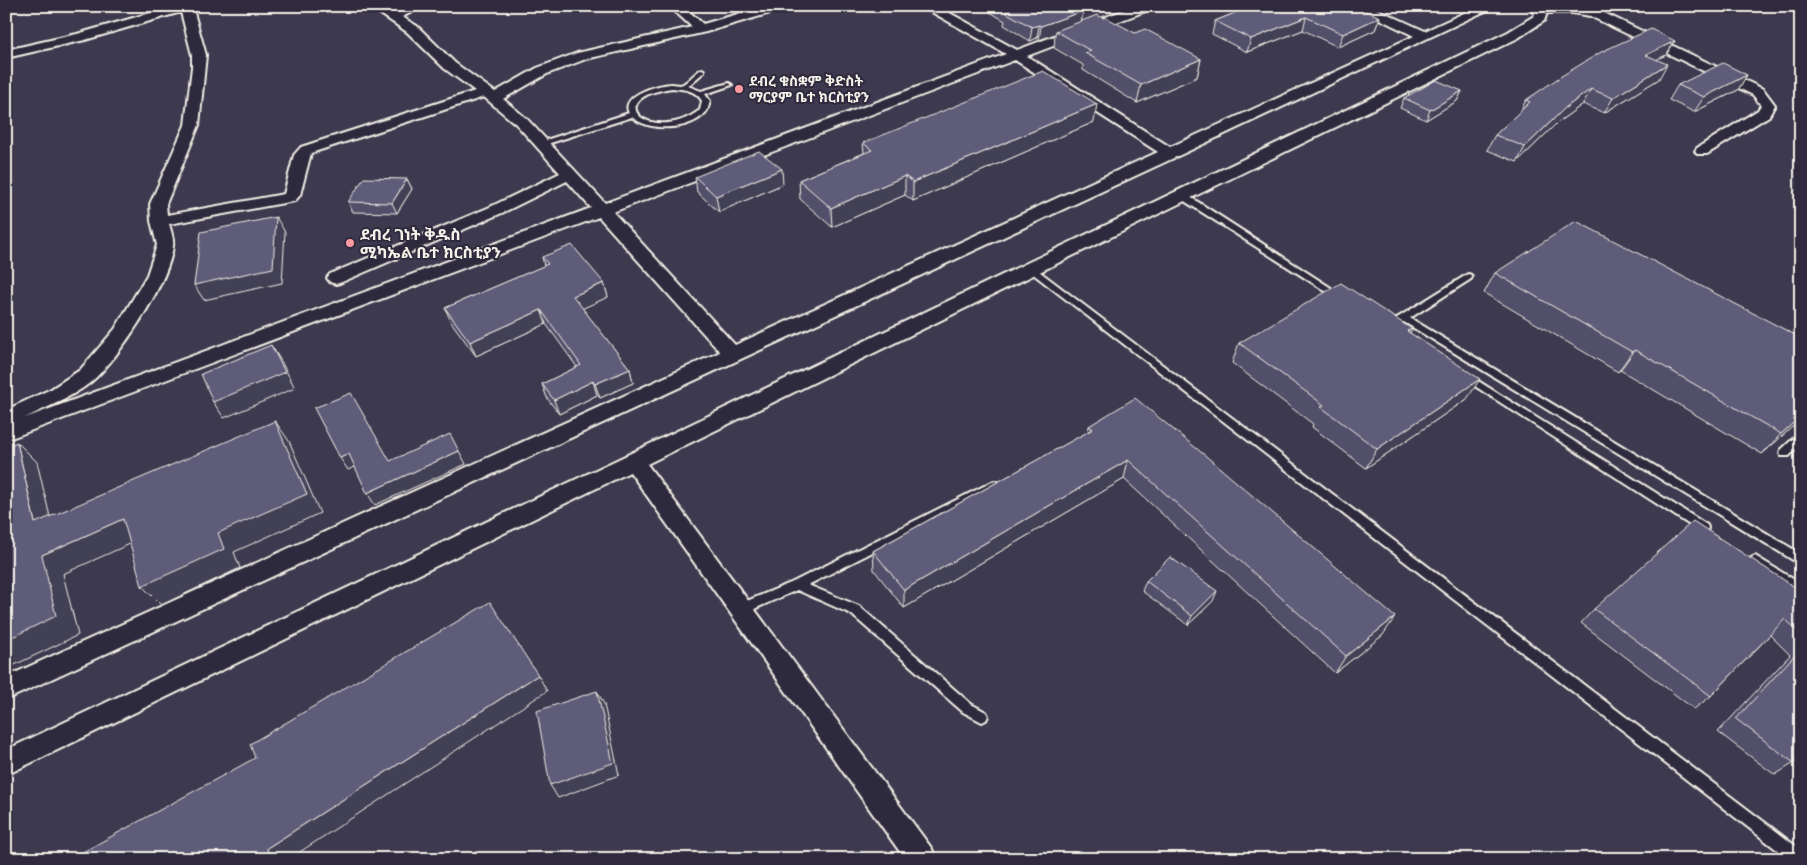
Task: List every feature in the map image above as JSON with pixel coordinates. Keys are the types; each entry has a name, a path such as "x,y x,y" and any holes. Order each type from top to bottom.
{"street":[{"path":"374,6 412,29 450,66 490,95 522,122 732,353"},
{"path":"392,17 418,6"},
{"path":"674,6 700,27"},
{"path":"700,27 746,6"},
{"path":"159,221 289,198 292,195 302,155 306,150 490,95 542,71 582,56 780,6"},
{"path":"927,6 1017,55 1171,154"},
{"path":"6,433 1147,6"},
{"path":"1359,6 1425,36"},
{"path":"6,689 440,491 732,353 1171,154 1490,6"},
{"path":"6,54 80,38 188,7 196,38 199,67 192,125 158,204 157,214 163,231 165,246 154,279 137,308 100,362 86,376 69,388 6,419"},
{"path":"1534,7 1573,9 1594,13 1758,92 1765,99 1768,105 1764,113 1702,152"},
{"path":"6,763 1513,35 1540,18 1541,12 1534,7"},
{"path":"336,278 496,210 569,174"},
{"path":"634,461 922,859"}],"lane":[{"path":"683,87 702,71"},
{"path":"701,93 706,102 703,111 684,122 666,125 648,124 636,118 633,114 632,104 647,92 663,87 683,87 701,93 729,85"},
{"path":"541,143 633,114"},
{"path":"1181,195 1347,301"},
{"path":"1030,268 1801,859"},
{"path":"1389,327 1468,277"},
{"path":"1404,318 1801,560"},
{"path":"1456,370 1708,531"},
{"path":"1784,452 1801,438"},
{"path":"741,609 797,585 1008,478"},
{"path":"1750,558 1801,590"},
{"path":"797,585 855,610 968,708 982,716"}],"building":[{"path":"1004,6 1075,6 1083,11 1041,26 1032,27 1005,12 1010,10"},
{"path":"1252,6 1355,6 1380,17 1343,34 1306,17 1251,39 1215,21"},
{"path":"1097,15 1105,17 1135,33 1145,29 1201,59 1141,85 1085,53 1091,51 1056,31"},
{"path":"1651,29 1675,41 1646,55 1667,64 1613,98 1591,89 1565,108 1525,147 1495,135 1530,102 1526,100 1601,52"},
{"path":"1723,63 1747,75 1704,97 1678,85"},
{"path":"1043,71 1097,104 913,182 905,176 831,208 799,180 872,150 863,143"},
{"path":"1436,80 1462,91 1430,110 1404,98"},
{"path":"759,151 782,169 716,196 695,177"},
{"path":"364,178 407,179 392,203 348,202"},
{"path":"276,217 273,268 194,285 201,232"},
{"path":"1576,221 1801,338 1801,416 1781,434 1635,350 1632,352 1495,273"},
{"path":"572,245 604,283 573,296 630,369 595,384 593,381 554,400 542,384 581,365 541,310 470,342 445,308 548,264 542,257"},
{"path":"1341,283 1412,329 1407,331 1480,379 1377,449 1321,407 1324,405 1239,343"},
{"path":"271,345 285,372 213,402 201,374"},
{"path":"351,393 390,461 450,434 459,451 367,493 349,454 340,458 314,408"},
{"path":"1135,398 1395,617 1346,656 1128,460 904,590 873,551 1093,429 1089,426"},
{"path":"275,421 307,494 218,533 224,549 142,586 123,519 42,555 56,616 6,640 6,447 17,442 35,523"},
{"path":"1693,521 1801,591 1801,634 1785,619 1711,696 1594,609"},
{"path":"1170,557 1217,591 1192,616 1146,581"},
{"path":"490,602 538,675 267,848 270,859 70,859 255,758 250,744"},
{"path":"1801,648 1801,755 1794,763 1736,719"},
{"path":"597,691 613,763 550,785 537,711"}],"place":[{"name":"ደብረ ቁስቋም ቅድስት ማርያም ቤተ ክርስቲያን","path":"739,89"},
{"name":"ደብረ ገነት ቅዱስ ሚካኤል ቤተ ክርስቲያን","path":"350,243"}]}
